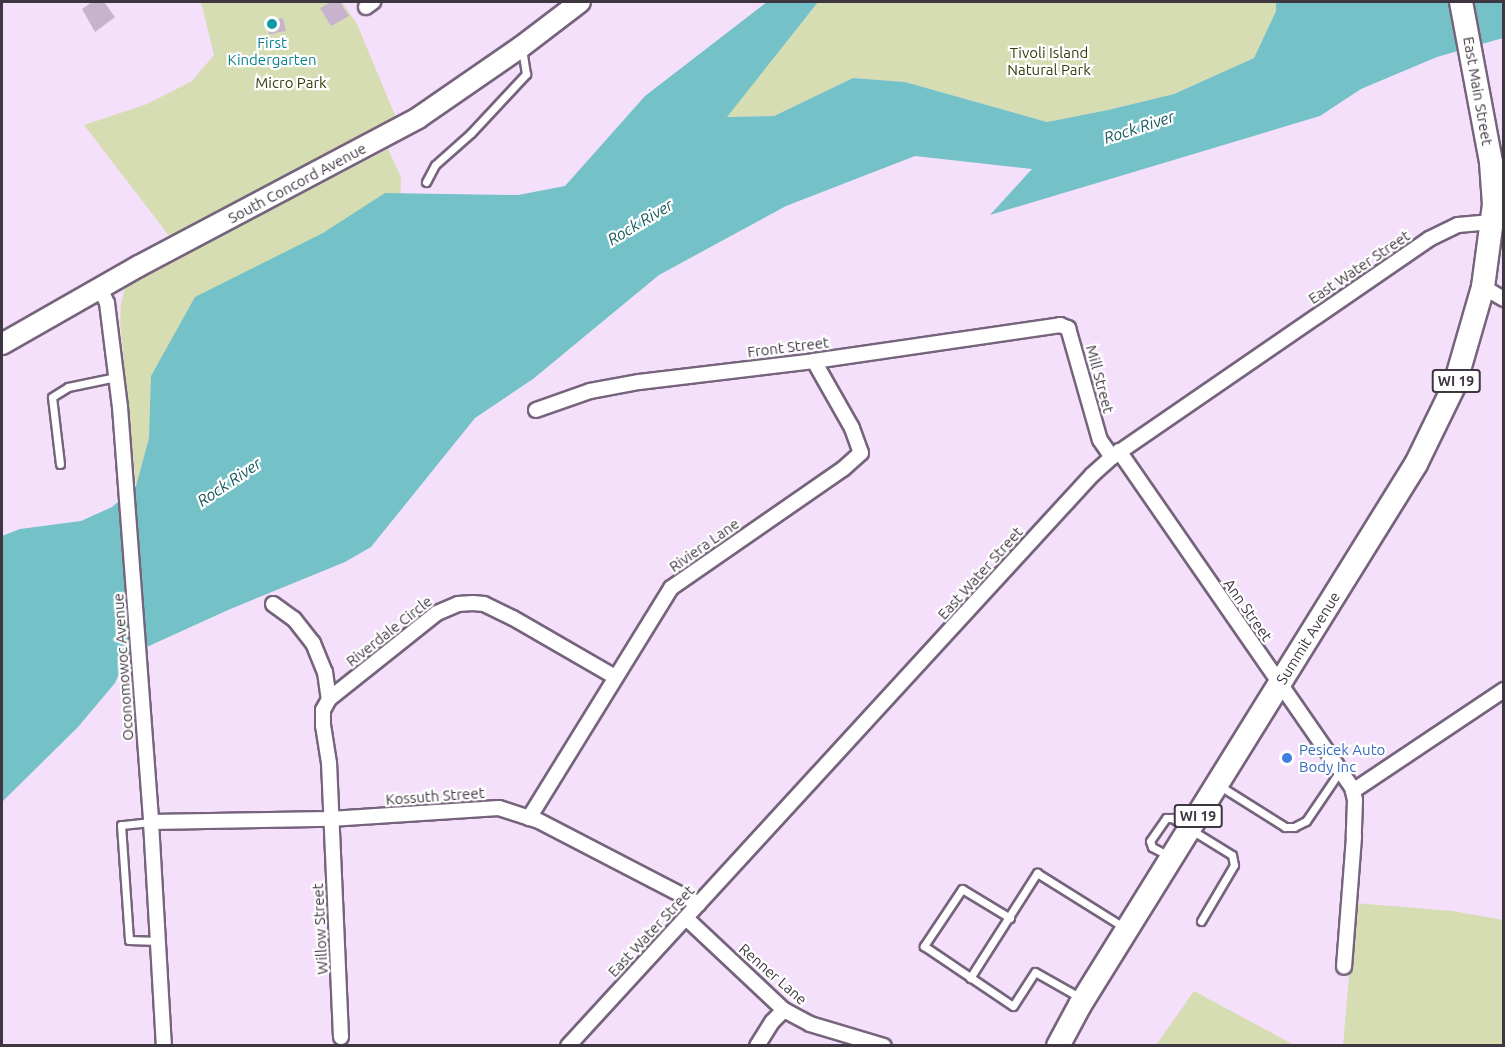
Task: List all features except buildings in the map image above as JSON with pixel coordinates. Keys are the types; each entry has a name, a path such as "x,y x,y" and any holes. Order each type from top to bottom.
{"main road":[{"name":"East Main Street","path":"1461,2 1491,162 1496,212"},
{"name":"Summit Avenue","path":"1058,1046 1083,999 1411,474 1432,435 1465,357 1483,288 1496,212"}],"street":[{"name":"South Concord Avenue","path":"2,344 100,288 385,137 442,103 580,2"},
{"name":"East Water Street","path":"568,1046 1115,454 1429,239 1458,225 1496,212"},
{"name":"Oconomowoc Avenue","path":"100,288 107,303 126,489 151,822 164,1046"},
{"path":"1483,288 1503,299"},
{"name":"Mill Street","path":"1047,326 1060,325 1068,328 1100,440 1115,454"},
{"name":"Front Street","path":"536,410 590,391 639,382 814,361 1047,326"},
{"name":"Riviera Lane","path":"529,818 671,588 843,469 861,453 852,428 814,361"},
{"name":"Ann Street","path":"1115,454 1280,682 1353,791"},
{"path":"273,604 294,619 313,643 325,672 329,699 323,710 323,726 329,763 330,819"},
{"name":"Riverdale Circle","path":"329,699 437,613 458,604 484,604 513,618 615,677"},
{"path":"1344,967 1354,837 1353,791 1503,690"},
{"name":"Kossuth Street","path":"151,822 330,819 500,808 529,818 671,887 699,904"},
{"name":"Willow Street","path":"330,819 342,1037"},
{"name":"Renner Lane","path":"686,918 784,1010 810,1024 884,1046"},
{"path":"757,1046 772,1022 784,1010"}],"lane":[{"path":"426,182 435,165 471,133 526,74 521,47"},
{"path":"60,464 52,397 68,387 116,377"},
{"path":"1217,785 1285,827 1294,827 1306,821 1340,771"},
{"path":"151,822 121,825 129,940 158,940"},
{"path":"1190,829 1232,855 1234,865 1201,921"},
{"path":"970,978 1038,873 1127,929"},
{"path":"1010,918 962,889 924,946 1013,1006 1035,972 1083,999"}],"green space":[{"name":"Micro Park","path":"201,2 342,2 357,24 397,120 170,237 84,125 147,104 192,81 214,55"},
{"name":"Tivoli Island Natural Park","path":"818,2 1276,2 1276,11 1254,58 1174,94 1047,122 905,82 853,78 774,116 726,117"},
{"path":"388,149 401,177 400,209 136,486 120,323 125,288 136,280"},
{"path":"1355,903 1453,911 1503,920 1503,1045 1343,1046"},
{"path":"1194,991 1294,1045 1156,1045"}],"water":[{"name":"Rock River","path":"767,2 818,2 727,117 774,116 853,78 905,82 1047,122 1108,110 1174,94 1254,58 1276,11 1276,2 1503,2 1503,38 1437,57 1361,89 1320,116 990,215 1032,169 915,156 786,206 659,275 533,379 475,418 371,547 345,562 228,610 127,656 115,683 78,727 2,802 2,536 20,529 81,521 112,507 136,486 149,438 151,376 195,297 323,233 385,193 518,195 565,186 645,96"}],"place":[{"name":"First Kindergarten","path":"272,24"},
{"name":"Pesicek Auto Body Inc","path":"1287,758"}]}
